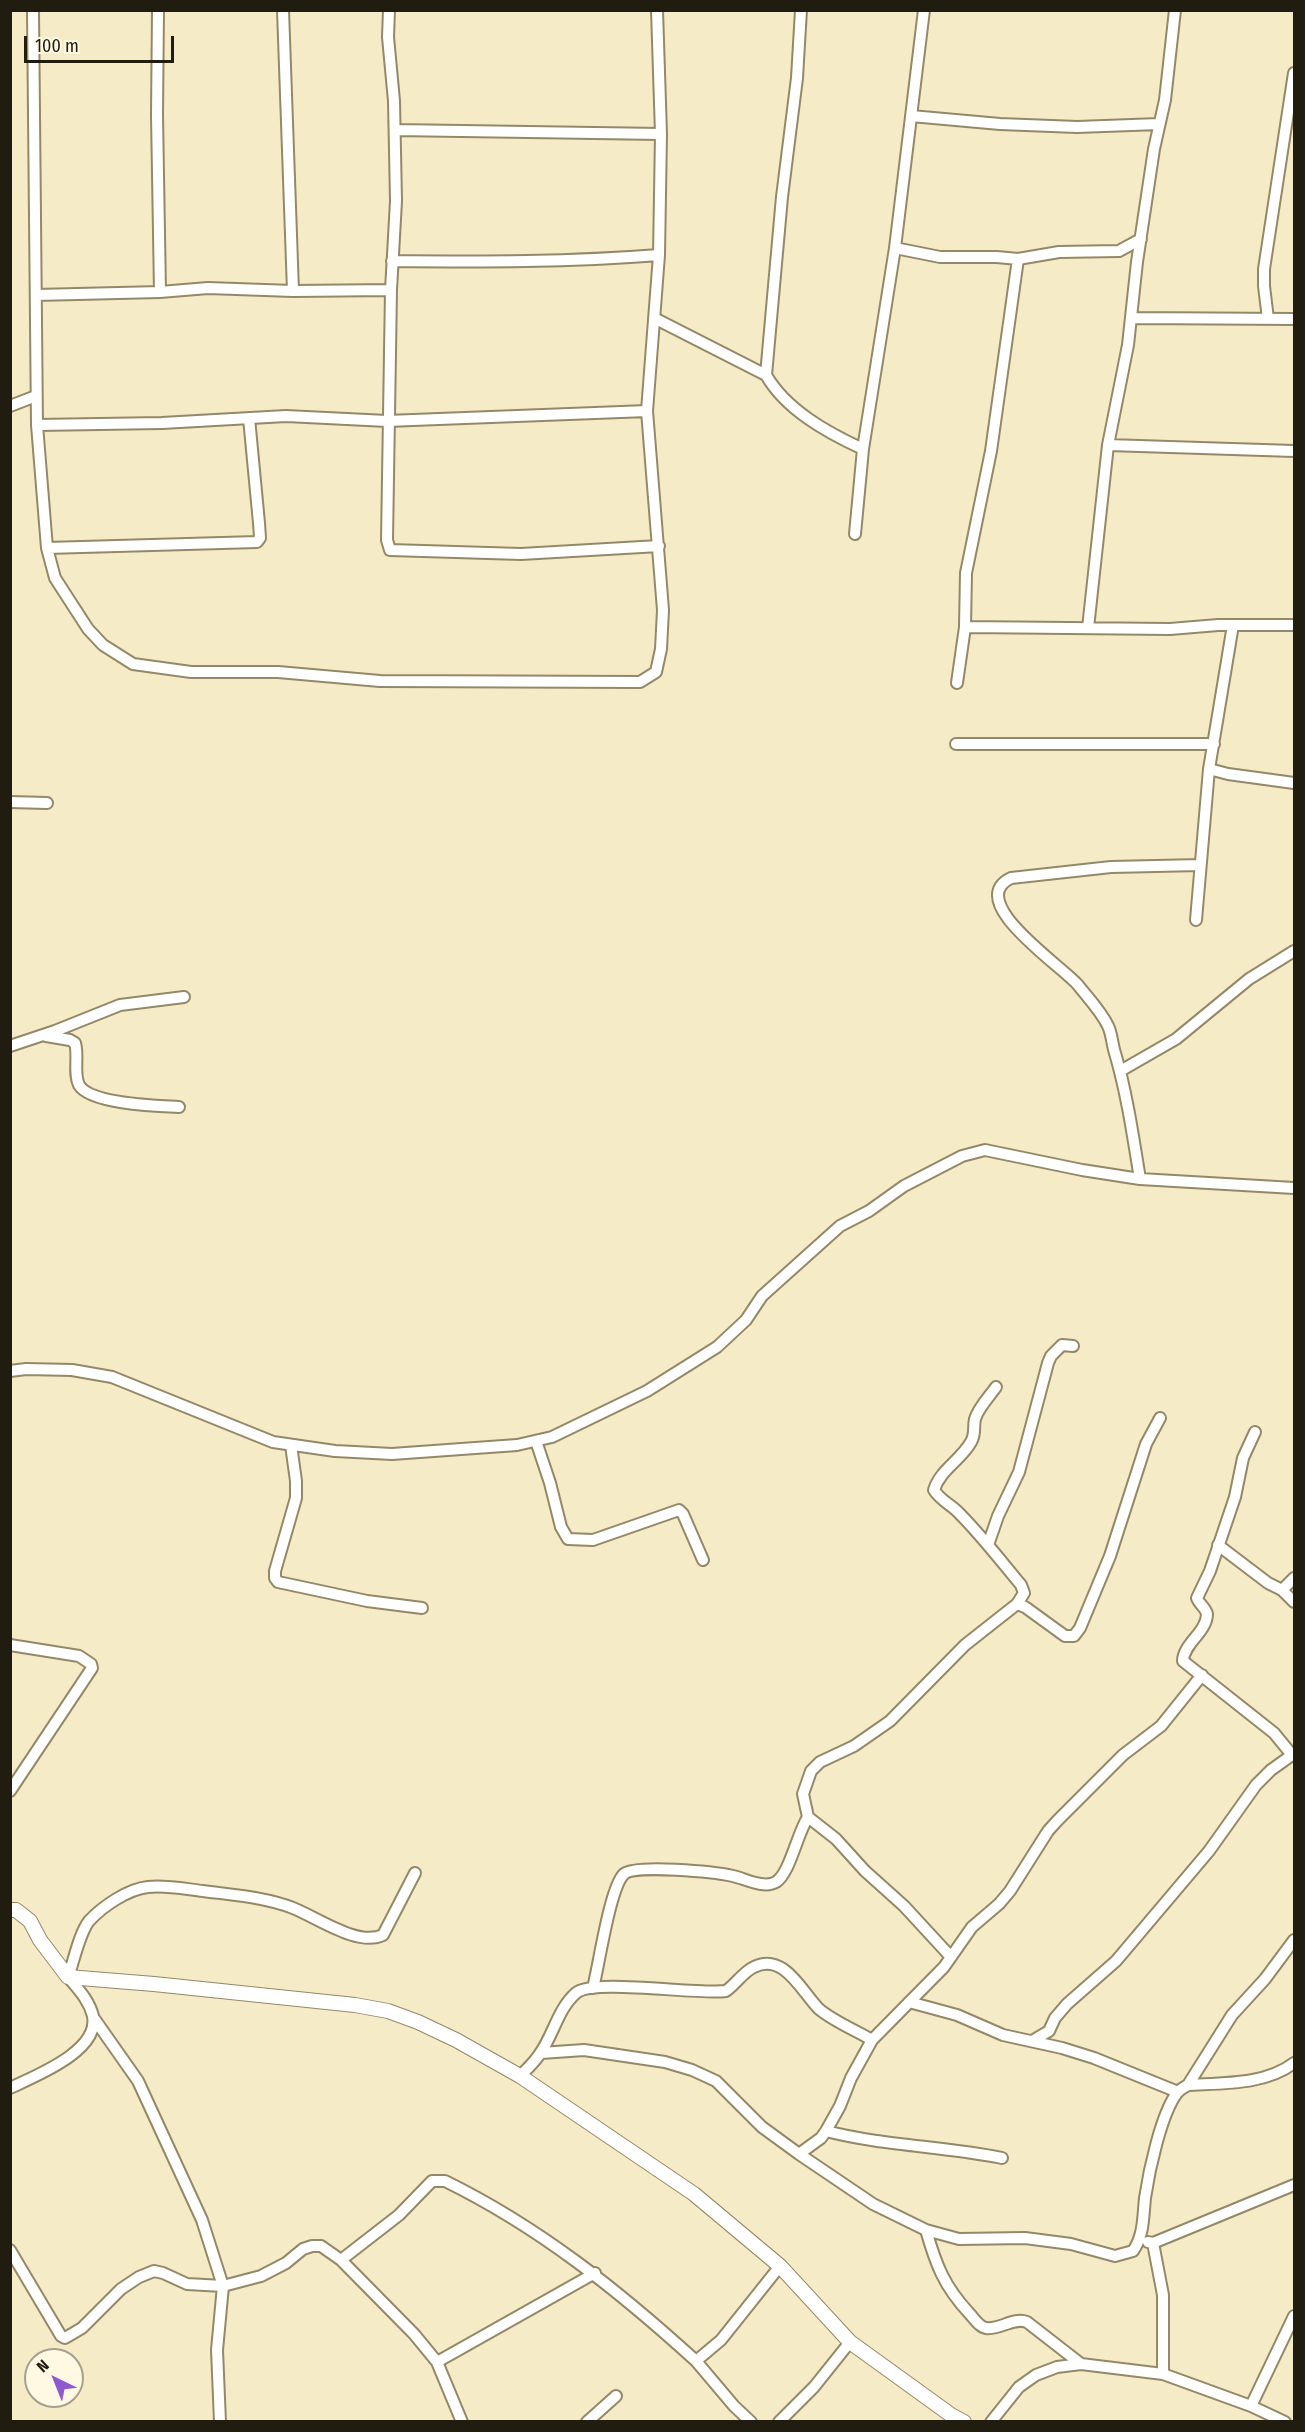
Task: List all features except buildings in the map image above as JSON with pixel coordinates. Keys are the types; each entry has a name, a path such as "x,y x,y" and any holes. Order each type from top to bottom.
{"street":[{"path":"33,10 36,396 46,548 55,578 88,629 103,645 133,664 191,672 279,672 380,681 640,682 650,678 656,672 661,650 663,610 647,411 659,255 661,134 657,10"},
{"path":"158,10 160,292"},
{"path":"283,10 293,291"},
{"path":"389,10 388,37 395,130 396,201 387,421 387,540 390,550 392,552 521,554 659,546"},
{"path":"766,375 782,198 797,78 801,10"},
{"path":"855,534 863,449 895,248 924,10"},
{"path":"1088,628 1108,445 1128,345 1137,261 1165,100 1175,10"},
{"path":"1268,319 1264,269 1294,74"},
{"path":"911,116 1000,124 1077,127 1159,124"},
{"path":"395,130 661,134"},
{"path":"895,248 940,257 1018,259 1059,252 1119,251 1141,239"},
{"path":"1119,251 1137,261"},
{"path":"392,261 508,262 659,255"},
{"path":"957,683 966,627 966,573 991,451 1018,259"},
{"path":"36,295 160,292 208,288 293,291 391,290"},
{"path":"654,318 766,375 775,390 802,414 863,449"},
{"path":"1131,318 1294,319"},
{"path":"10,406 36,396"},
{"path":"37,425 162,423 286,416 387,421 647,411"},
{"path":"46,548 257,542 260,538 249,418"},
{"path":"1108,445 1294,451"},
{"path":"966,627 1170,629 1233,625 1294,625"},
{"path":"1196,920 1209,769 1233,625"},
{"path":"956,744 1214,744"},
{"path":"1209,769 1228,774 1294,783"},
{"path":"10,802 47,803"},
{"path":"1140,1179 1122,1070 1109,1028 1101,1015 1062,969 1007,920 998,903 997,895 1000,887 1011,878 1111,867 1200,865"},
{"path":"1122,1070 1176,1039 1249,979 1294,951"},
{"path":"10,1046 120,1005 184,997"},
{"path":"43,1035 75,1043 77,1079 80,1088 87,1092 113,1102 179,1107"},
{"path":"10,1371 72,1370 112,1377 273,1442 291,1445 335,1451 392,1454 517,1445 552,1437 647,1391 717,1347 747,1320 762,1296 840,1226 938,1166 962,1156 985,1150 1082,1170 1140,1179 1232,1182 1294,1188"},
{"path":"988,1545 998,1516 1019,1472 1048,1363 1051,1356 1062,1345 1073,1346"},
{"path":"951,1957 904,1906 836,1839 808,1817 803,1794 811,1771 820,1762 854,1746 890,1721 965,1645 1017,1604 1024,1593 988,1545 934,1490 937,1480 971,1442 975,1432 974,1422 977,1414 996,1387"},
{"path":"1017,1604 1025,1607 1065,1636 1074,1636 1080,1628 1110,1556 1146,1444 1160,1418"},
{"path":"1032,2041 1049,2031 1055,2018 1067,2004 1116,1961 1209,1851 1256,1785 1270,1770 1293,1756 1275,1733 1183,1661 1183,1657 1198,1635 1207,1615 1197,1598 1210,1570 1235,1497 1243,1458 1256,1432"},
{"path":"536,1441 561,1527 567,1539 593,1540 679,1510 683,1514 703,1560"},
{"path":"291,1445 296,1498 275,1571 275,1578 278,1582 368,1601 422,1608"},
{"path":"1218,1545 1268,1583 1282,1590 1294,1602"},
{"path":"1282,1590 1294,1578"},
{"path":"10,1645 79,1656 91,1664 92,1668 21,1778 10,1791"},
{"path":"799,2154 826,2132 872,2040 944,1967 972,1927 999,1904 1010,1891 1057,1821 1123,1755 1161,1726 1202,1675"},
{"path":"593,1988 615,1892 624,1874 634,1868 731,1875 765,1885 774,1883 783,1876 800,1830 808,1817"},
{"path":"68,1977 82,1931 90,1921 130,1892 148,1887 172,1887 257,1898 292,1907 349,1934 372,1939 383,1935 415,1873"},
{"path":"10,1910 16,1910 30,1921 40,1940 85,1997 93,2017 138,2081 202,2220 223,2286 218,2350 220,2421"},
{"path":"541,2053 584,2050 665,2062 693,2070 716,2081 762,2127 799,2154 873,2204 926,2230 959,2239 1025,2238 1071,2244 1115,2256 1134,2251 1141,2240 1151,2169 1163,2123 1178,2092 1188,2085 1232,2015 1265,1979 1294,1940"},
{"path":"520,2076 541,2053 559,2015 577,1992 593,1988 726,1991 755,1966 773,1964 784,1969 820,2010 872,2040"},
{"path":"68,1977 355,2005 388,2011 437,2031 520,2076 694,2194 780,2266 850,2342 951,2415 964,2421"},
{"path":"909,2002 957,2015 1003,2035 1062,2048 1178,2092"},
{"path":"10,2088 38,2075 85,2044 92,2029 93,2017"},
{"path":"1049,2031 1062,2048"},
{"path":"1188,2085 1250,2081 1279,2072 1294,2063"},
{"path":"826,2132 857,2139 960,2150 1002,2158"},
{"path":"341,2260 399,2215 432,2181 438,2179 459,2188 528,2227 595,2273 654,2322 696,2361 710,2380 751,2421"},
{"path":"1141,2240 1152,2243 1294,2185"},
{"path":"926,2230 941,2277 952,2295 982,2327 990,2328 1022,2320 1081,2364"},
{"path":"1152,2243 1163,2295 1163,2374"},
{"path":"13,2258 61,2336 65,2338 82,2328 121,2289 139,2277 154,2271 187,2284 223,2286 261,2276 286,2263 303,2249 312,2246 330,2251 414,2334 436,2362 462,2421"},
{"path":"696,2361 721,2340 780,2266"},
{"path":"436,2362 595,2273"},
{"path":"1251,2406 1294,2316"},
{"path":"779,2421 814,2387 850,2342"},
{"path":"991,2421 1019,2387 1036,2375 1057,2367 1081,2364 1163,2374 1285,2421"},
{"path":"587,2421 616,2397"}]}
